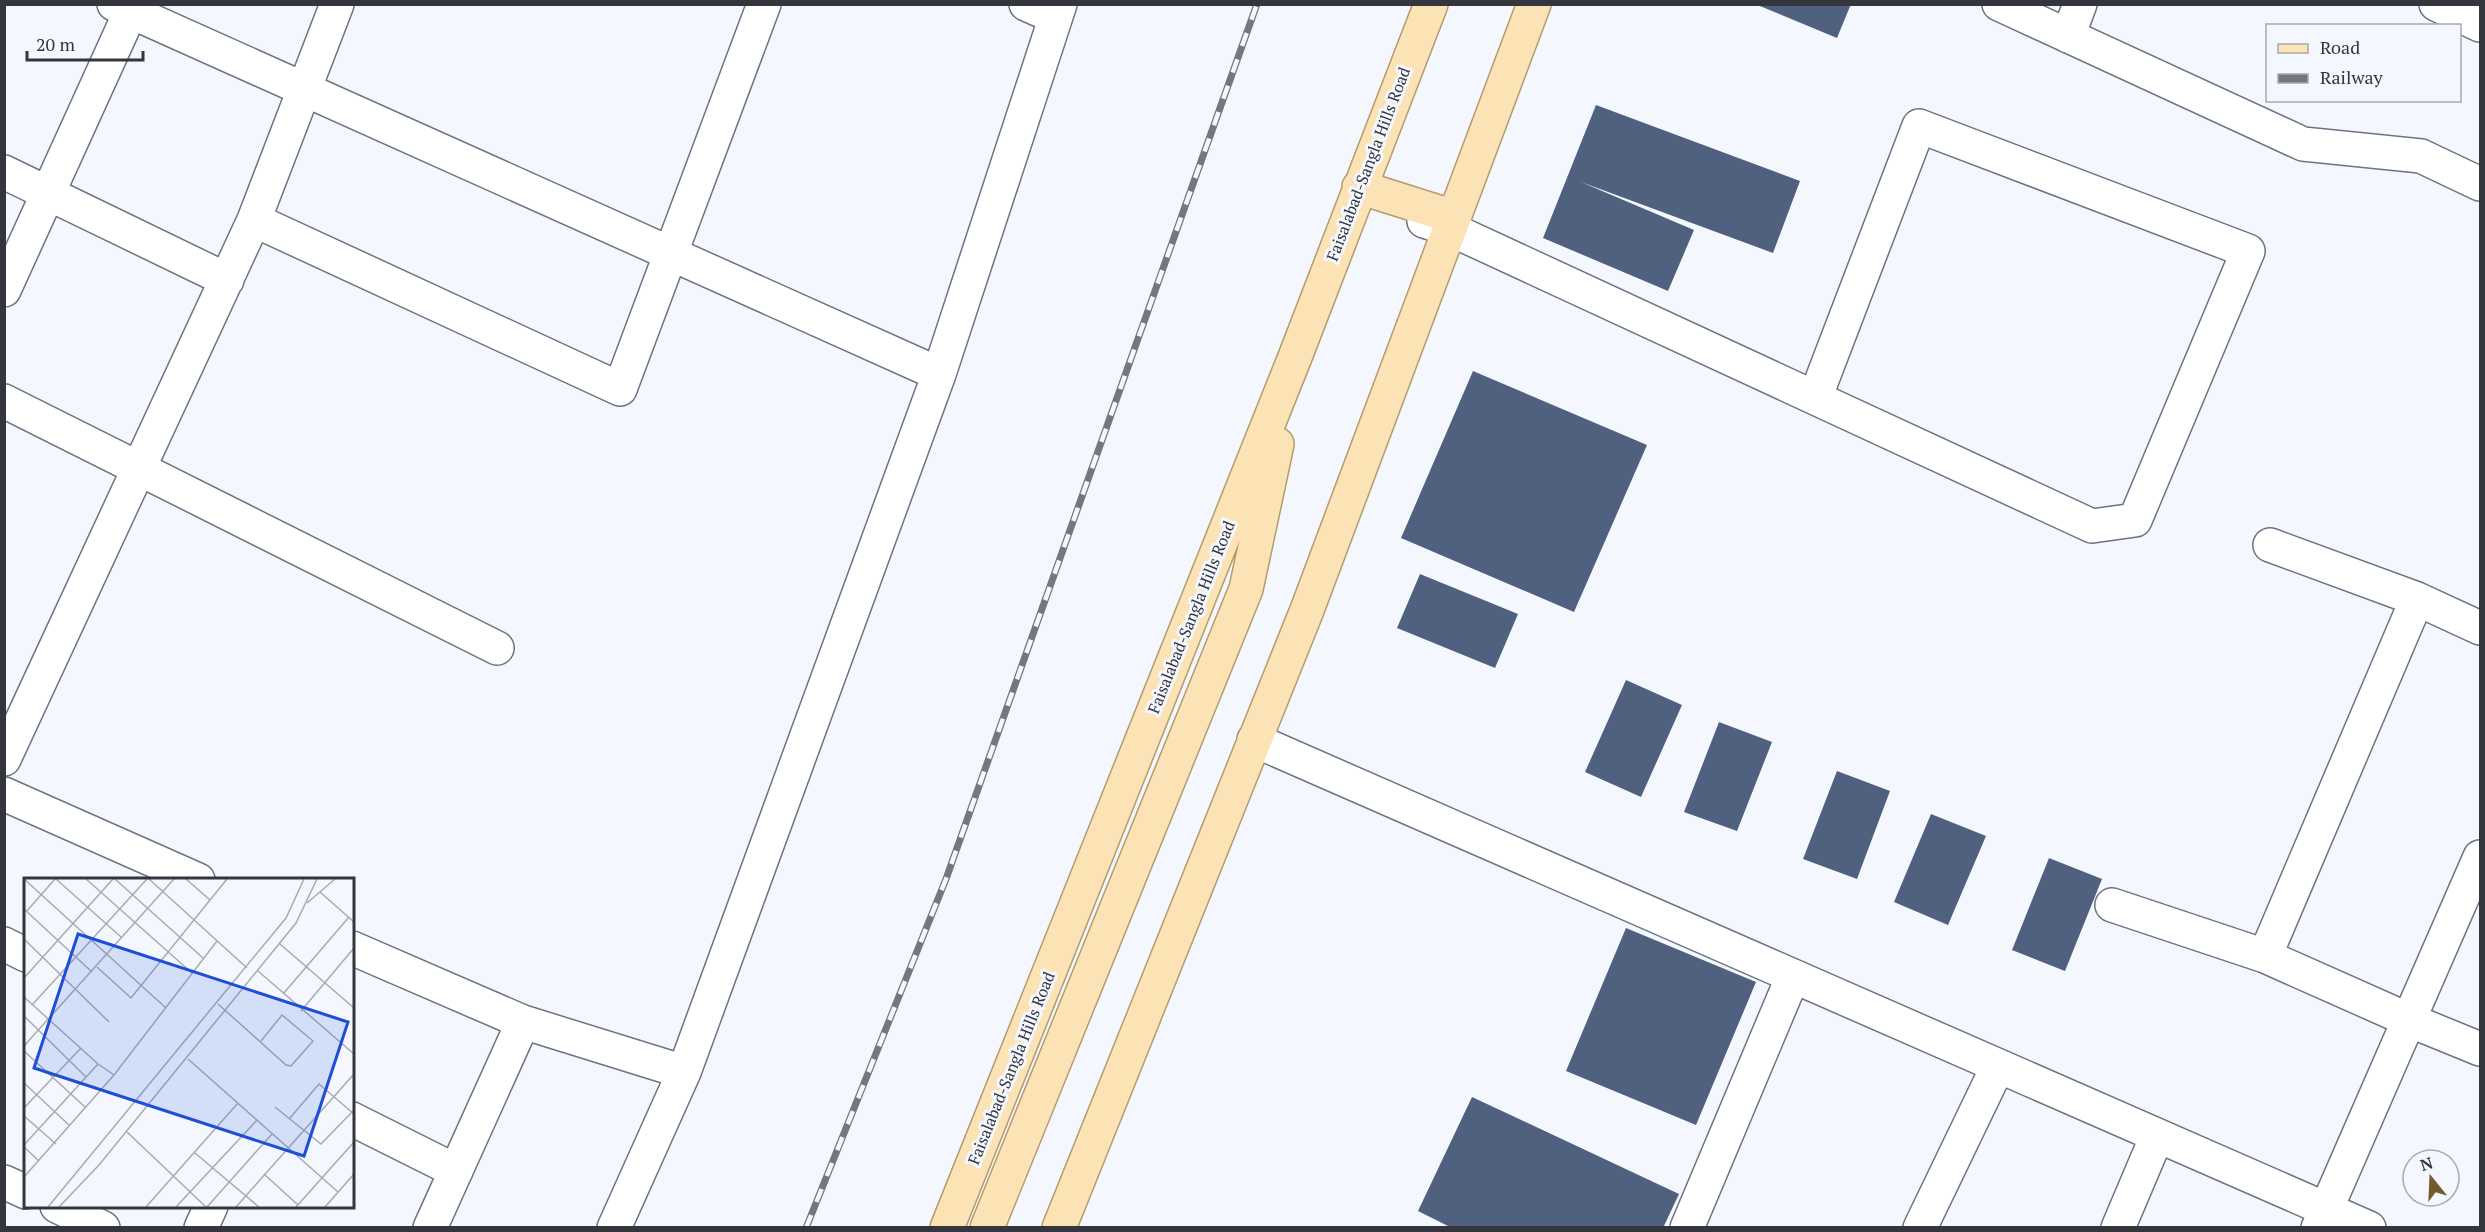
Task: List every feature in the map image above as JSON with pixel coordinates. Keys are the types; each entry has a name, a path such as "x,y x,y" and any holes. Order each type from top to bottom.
{"main road":[{"name":"Faisalabad-Sangla Hills Road","path":"947,1227 1295,357 1431,4"},
{"path":"1059,1227 1307,610 1534,4"},
{"path":"1356,194 1452,223"},
{"path":"987,1227 1246,589 1295,357"}],"street":[{"path":"4,759 254,220 337,4"},
{"path":"254,220 620,389 764,4"},
{"path":"1999,4 2303,144 2421,156 2481,184"},
{"path":"2068,36 2080,4"},
{"path":"2436,4 2481,25"},
{"path":"4,290 48,194 126,7 304,90 939,374"},
{"path":"614,1227 684,1072 939,374 1047,8"},
{"path":"1452,223 1815,398 2092,526 2135,520 2248,251 1919,126 1815,398"},
{"path":"4,172 227,280"},
{"path":"4,400 497,648"},
{"path":"2270,545 2417,599 2481,628"},
{"path":"2265,956 2417,599"},
{"path":"1254,740 2157,1136 2322,1218 2369,1227"},
{"path":"4,794 196,878"},
{"path":"2322,1218 2481,857"},
{"path":"2112,905 2265,956 2409,1020 2481,1049"},
{"path":"4,944 24,954"},
{"path":"354,949 523,1022 684,1072"},
{"path":"1687,1227 1793,976"},
{"path":"430,1227 523,1022"},
{"path":"1920,1227 1998,1066"},
{"path":"354,1120 456,1171"},
{"path":"2118,1227 2157,1136"},
{"path":"4,1182 24,1191"},
{"path":"61,1208 103,1227"},
{"path":"201,1227 210,1208"}],"building":[{"path":"1755,4 1851,4 1837,38"},
{"path":"1596,105 1800,181 1773,253 1581,182 1694,230 1668,291 1543,238"},
{"path":"1473,371 1647,445 1574,612 1401,538"},
{"path":"1420,574 1518,614 1495,668 1397,628"},
{"path":"1626,680 1682,705 1641,797 1585,772"},
{"path":"1719,722 1772,742 1737,831 1684,812"},
{"path":"1837,771 1890,791 1857,879 1803,859"},
{"path":"1931,814 1986,836 1948,925 1894,902"},
{"path":"2049,858 2102,879 2065,971 2012,950"},
{"path":"1626,928 1756,982 1696,1125 1566,1071"},
{"path":"1472,1097 1679,1194 1663,1228 1452,1228 1418,1211"}],"railway":[{"path":"806,1228 946,879 1257,4"}]}
